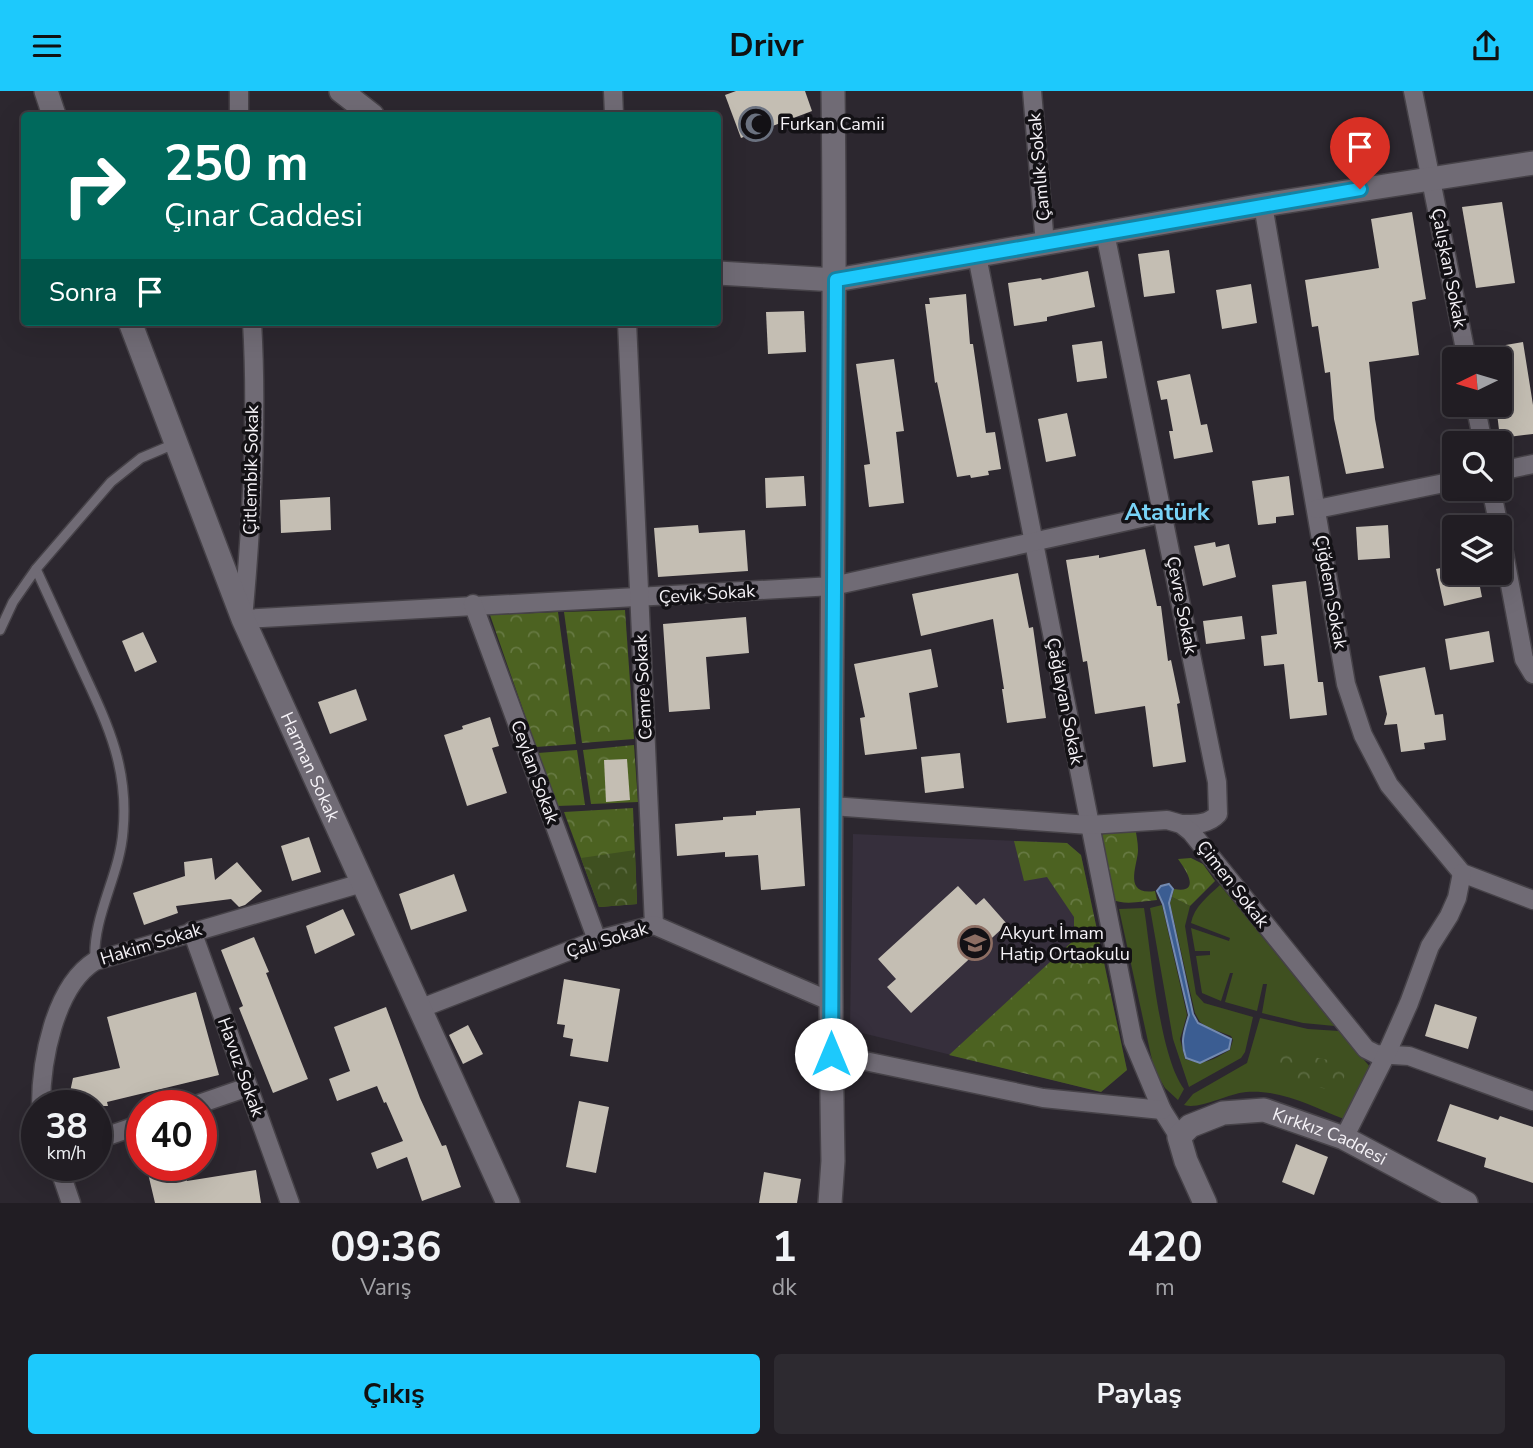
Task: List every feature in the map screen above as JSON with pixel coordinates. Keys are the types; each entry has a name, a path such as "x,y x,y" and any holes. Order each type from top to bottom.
{"street":[{"path":"46,91 53,112"},
{"path":"239,91 239,112"},
{"path":"341,91 368,112"},
{"path":"613,91 614,112"},
{"path":"830,1203 834,1161 831,1054 836,280 833,91"},
{"name":"Çamlık Sokak","path":"1032,91 1045,244"},
{"name":"Çalışkan Sokak","path":"1413,91 1464,347"},
{"path":"721,273 836,280 1263,205 1533,163"},
{"name":"Çiğdem Sokak","path":"1263,205 1346,684 1363,736 1389,785 1462,873 1533,900"},
{"name":"Çevre Sokak","path":"1105,233 1164,513 1220,805 1213,820 1181,824"},
{"name":"Çağlayan Sokak","path":"976,256 1133,1041 1162,1110 1179,1137"},
{"name":"Harman Sokak","path":"131,326 243,619 508,1203"},
{"name":"Çitlembik Sokak","path":"243,619 252,466 252,326"},
{"name":"Cemre Sokak","path":"627,326 654,925"},
{"path":"1512,468 1533,464"},
{"path":"1317,509 1442,483"},
{"name":"Çevik Sokak","path":"243,619 473,604 639,598 833,586 1164,513"},
{"path":"1510,585 1524,659 1533,674"},
{"name":"Ceylan Sokak","path":"473,604 597,940"},
{"path":"832,806 1089,825 1167,820 1181,824"},
{"name":"Çimen Sokak","path":"1181,824 1191,832 1358,1041 1376,1053 1409,1056 1533,1101"},
{"path":"1344,1137 1387,1055 1422,963 1457,898 1462,873"},
{"name":"Hakim Sokak","path":"42,1090 44,1060 64,998 83,969 95,961 362,883"},
{"name":"Çalı Sokak","path":"419,1009 597,940 654,925 831,1002"},
{"name":"Havuz Sokak","path":"192,931 290,1203"},
{"path":"831,1054 1043,1098 1162,1110"},
{"path":"217,1098 248,1087"},
{"name":"Kırkkız Caddesi","path":"1179,1137 1190,1126 1223,1113 1264,1110 1344,1137 1466,1203"},
{"path":"1179,1137 1186,1161 1205,1203"},
{"path":"63,1181 71,1203"}],"lane":[{"path":"0,630 13,602 36,569 111,482 141,458 175,443"},
{"path":"36,569 110,730 120,770 124,810 121,849 95,943 95,961"}],"shaded area":[{"name":"Akyurt İmam Hatip Ortaokulu","path":"853,834 1067,843 1081,855 1127,1070 1101,1092 850,1030"}],"green space":[{"path":"625,610 634,739 582,743 564,612"},
{"path":"558,612 576,744 536,747 490,615"},
{"path":"634,745 638,802 591,804 583,750"},
{"path":"577,750 585,805 557,806 538,753"},
{"path":"633,808 637,904 599,907 564,812"},
{"path":"1135,826 1138,850 1135,884 1138,889 1155,891 1157,900 1134,903 1116,901 1111,899 1102,835"},
{"path":"1014,841 1067,843 1081,855 1127,1070 1101,1092 949,1055 1074,940 1074,917 1047,877 1024,881"},
{"path":"635,850 637,904 599,907 581,858"},
{"path":"1191,858 1203,864 1215,881 1190,906 1172,897 1174,889 1183,890 1190,885 1188,875 1178,859"},
{"path":"1220,885 1335,1026 1303,1023 1262,1013 1267,984 1263,984 1257,1011 1225,1002 1233,973 1230,973 1221,1001 1202,993 1196,956 1210,955 1210,951 1195,951 1191,928 1229,941 1230,938 1191,923 1198,907"},
{"path":"1172,897 1190,906 1185,926 1196,994 1204,1003 1253,1017 1245,1052 1241,1058 1189,1087 1173,1039 1150,908 1162,905 1187,1015 1180,1039 1185,1059 1203,1062 1213,1059 1230,1050 1233,1040 1231,1036 1207,1027 1195,1013 1170,903"},
{"path":"1144,908 1162,1028 1175,1073 1184,1089 1178,1100 1165,1088 1154,1069 1119,909"},
{"path":"1260,1018 1308,1029 1339,1031 1371,1068 1344,1119 1272,1093 1238,1093 1198,1105 1184,1105 1193,1094 1247,1063"},
{"path":"1281,1050 1347,1064 1341,1092 1275,1078"}],"water":[{"path":"1169,884 1173,889 1169,903 1193,1014 1198,1023 1231,1039 1229,1049 1200,1063 1186,1058 1183,1047 1189,1015 1163,904 1157,891 1161,886"}],"building":[{"name":"Furkan Camii","path":"736,91 805,91 812,111 741,138 725,95"},
{"path":"1502,202 1515,283 1476,288 1462,207"},
{"path":"1412,212 1426,299 1412,302 1419,355 1369,362 1384,468 1346,474 1334,419 1330,372 1325,373 1318,326 1312,327 1305,280 1379,268 1371,219"},
{"path":"1169,250 1175,293 1144,297 1138,254"},
{"path":"1088,271 1095,307 1047,317 1047,321 1014,326 1008,283"},
{"path":"1251,284 1257,323 1222,329 1216,290"},
{"path":"966,294 970,344 973,344 986,433 995,432 1001,469 988,471 989,475 971,478 970,475 957,477 937,382 935,383 925,304 930,304 929,298"},
{"path":"804,311 806,352 768,354 766,312"},
{"path":"1102,341 1107,378 1077,382 1072,345"},
{"path":"1523,342 1533,405 1533,434 1512,437 1512,431 1499,431 1497,417 1512,417 1512,347 1500,346"},
{"path":"894,359 904,431 896,432 904,503 869,507 864,465 870,464 856,364"},
{"path":"1190,374 1201,425 1207,424 1213,452 1174,459 1169,431 1173,431 1167,399 1161,400 1157,381"},
{"path":"1067,413 1076,456 1046,462 1038,419"},
{"path":"804,476 806,506 766,508 765,478"},
{"path":"1289,476 1294,515 1276,517 1276,523 1258,525 1252,481"},
{"path":"330,497 331,530 281,533 280,500"},
{"path":"698,525 699,533 745,530 748,571 658,577 654,528"},
{"path":"1388,525 1390,558 1358,560 1356,527"},
{"path":"1215,542 1216,547 1229,544 1236,577 1203,586 1194,546"},
{"path":"1145,549 1157,606 1161,606 1168,661 1171,660 1180,703 1177,704 1186,762 1153,767 1145,706 1095,714 1087,661 1083,662 1066,560 1099,555 1099,558"},
{"path":"1442,568 1442,585 1480,585 1482,597 1444,606 1436,569"},
{"path":"1018,573 1029,628 1033,627 1046,718 1007,723 993,619 921,636 912,594"},
{"path":"1306,581 1318,682 1323,682 1327,715 1290,719 1284,664 1264,666 1261,636 1277,634 1272,585"},
{"path":"1242,616 1245,639 1206,644 1203,621"},
{"path":"746,617 749,653 706,657 710,709 669,712 663,624"},
{"path":"1489,631 1494,662 1450,670 1445,639"},
{"path":"143,632 157,662 135,672 122,641"},
{"path":"931,649 938,687 909,693 917,749 865,755 860,718 865,717 854,664"},
{"path":"1425,667 1435,715 1443,714 1446,740 1424,743 1425,749 1401,752 1397,724 1384,725 1387,714 1379,676"},
{"path":"356,689 367,720 330,734 318,702"},
{"path":"490,717 499,746 492,748 507,793 467,806 444,735"},
{"path":"960,753 964,788 925,793 921,757"},
{"path":"627,759 630,800 606,802 604,760"},
{"path":"800,808 805,886 761,890 758,855 725,857 725,852 677,856 675,824 756,815 756,811"},
{"path":"309,837 321,872 292,881 281,846"},
{"path":"212,858 215,880 237,862 262,891 239,907 231,899 176,906 178,913 144,925 133,893 185,876 184,862"},
{"path":"454,874 467,911 411,930 399,894"},
{"path":"958,886 976,905 984,898 1007,924 911,1013 887,987 896,979 878,959"},
{"path":"343,909 355,935 315,954 306,926"},
{"path":"254,937 308,1079 273,1093 239,1008 243,1006 221,950"},
{"path":"564,979 620,989 608,1062 570,1056 573,1039 563,1037 565,1025 557,1024"},
{"path":"196,992 219,1075 157,1090 126,1090 126,1097 112,1101 112,1090 70,1090 73,1078 120,1068 107,1017"},
{"path":"1435,1004 1477,1017 1468,1049 1425,1036"},
{"path":"386,1007 420,1098 442,1146 446,1145 461,1187 422,1201 407,1157 377,1169 371,1153 403,1141 377,1086 337,1101 329,1079 350,1071 334,1027"},
{"path":"468,1025 483,1054 463,1064 449,1035"},
{"path":"579,1101 609,1107 596,1173 566,1167"},
{"path":"1450,1104 1498,1120 1500,1116 1533,1127 1533,1183 1484,1167 1486,1158 1437,1141"},
{"path":"1296,1144 1328,1157 1314,1195 1282,1182"},
{"path":"256,1170 261,1203 155,1203 150,1181 217,1181 217,1176"},
{"path":"764,1172 801,1179 797,1203 759,1203"}],"place":[{"name":"Furkan Camii","path":"756,124"},
{"name":"Akyurt İmam Hatip Ortaokulu","path":"975,943"}],"district":[{"name":"Atatürk","path":"1167,512"}],"route":[{"path":"831,1054 836,280 1360,189"}]}
